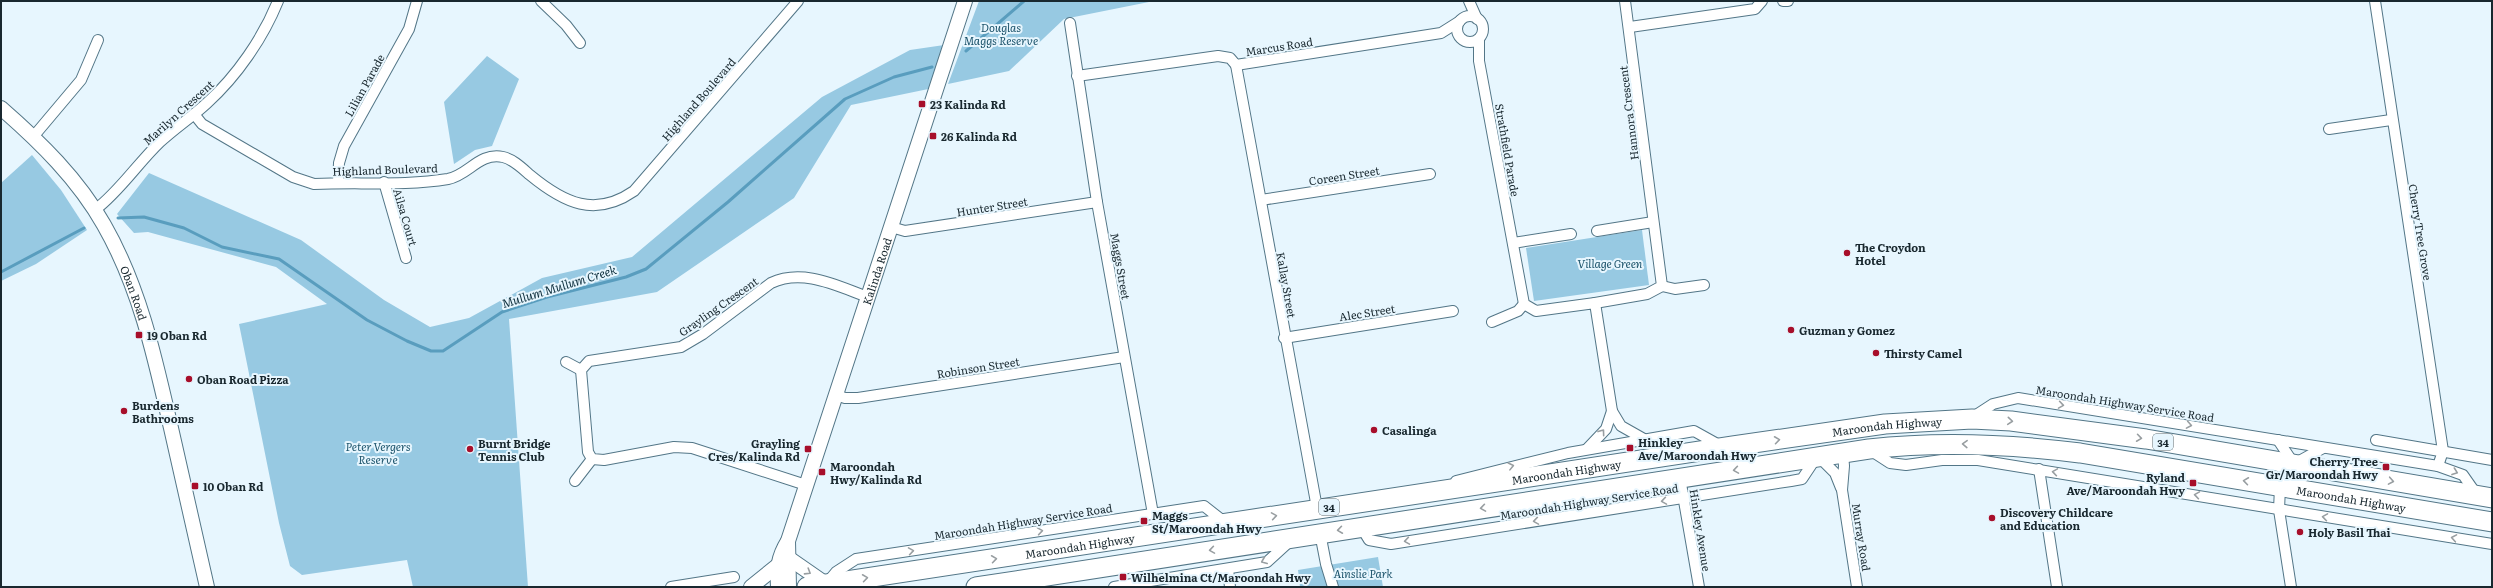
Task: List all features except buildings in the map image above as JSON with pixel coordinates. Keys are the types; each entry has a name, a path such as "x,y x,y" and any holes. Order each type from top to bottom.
{"highway":[{"name":"Maroondah Highway","path":"807,587 1227,524 1317,508 1420,494 1885,424 1972,418 2011,421 2138,438 2485,497"},
{"path":"1832,432 1843,454"},
{"name":"Maroondah Highway","path":"976,587 1869,449 1951,443 2020,446 2080,452 2492,522"},
{"path":"2226,478 2229,454"},
{"path":"1317,508 1320,533"}],"street":[{"name":"Marilyn Crescent","path":"95,210 113,194 160,142 226,85 243,62 278,1"},
{"name":"Lilian Parade","path":"338,183 339,162 344,146 409,29 417,1"},
{"path":"541,1 566,25 580,44"},
{"name":"Highland Boulevard","path":"194,114 202,124 293,177 314,184 450,179 486,157 501,156 513,161 557,196 585,206 613,202 634,190 798,1"},
{"name":"Kalinda Road","path":"778,587 777,566 780,554 788,541 966,1"},
{"path":"1469,1 1482,31 1479,39 1472,42 1463,40 1457,33 1469,1"},
{"name":"Hannora Crescent","path":"1625,1 1630,27 1662,286"},
{"path":"1630,27 1755,9 1762,1"},
{"path":"1783,1 1788,1"},
{"name":"Cherry Tree Grove","path":"2375,1 2391,120 2443,451 2438,466"},
{"path":"1461,20 1469,17 1477,19"},
{"name":"Marcus Road","path":"1077,76 1218,56 1230,58 1236,65 1441,33 1461,20"},
{"name":"Maggs Street","path":"1070,22 1097,202 1153,514"},
{"name":"Marcus Road","path":"1441,33 1463,40"},
{"name":"Strathfield Parade","path":"1479,39 1479,61 1524,304"},
{"path":"33,137 81,80 98,40"},
{"name":"Strathfield Parade","path":"1463,40 1479,61"},
{"name":"Kallay Street","path":"1236,65 1261,200 1284,338 1317,508"},
{"name":"Oban Road","path":"1,108 33,137 71,178 95,210 120,256 142,311 206,587"},
{"path":"2329,129 2391,120"},
{"name":"Coreen Street","path":"1261,200 1430,174"},
{"name":"Ailsa Court","path":"384,182 406,258"},
{"name":"Hunter Street","path":"891,228 905,232 1097,202"},
{"path":"1597,231 1653,222"},
{"path":"1513,243 1571,234"},
{"name":"Grayling Crescent","path":"581,370 589,361 681,347 703,334 771,283 780,278 793,276 818,280 868,297"},
{"path":"1492,322 1518,311 1524,304 1536,310 1595,304 1647,294 1662,286 1675,289 1704,285"},
{"path":"1595,304 1612,411 1621,426 1644,439"},
{"name":"Alec Street","path":"1284,338 1453,311"},
{"name":"Robinson Street","path":"836,396 858,398 1124,357"},
{"path":"566,362 581,370 588,452 592,459"},
{"name":"Maroondah Highway Service Road","path":"1972,418 1993,404 2018,398 2438,466 2463,475 2485,497"},
{"path":"1587,449 1606,429 1612,411"},
{"path":"1420,494 1462,478 1587,449 1694,430 1724,448"},
{"path":"2278,440 2294,464 2323,448"},
{"path":"2376,440 2492,460"},
{"path":"592,459 604,460 674,447 692,448 806,485"},
{"path":"1869,449 1890,463 1906,465 1942,460 1978,460 2492,544"},
{"name":"Murray Road","path":"1843,454 1844,466 1842,490 1857,587"},
{"name":"Maroondah Highway Service Road","path":"1361,527 1369,540 1391,544 1802,479 1818,458"},
{"name":"Murray Road","path":"1818,458 1835,473 1842,490"},
{"path":"574,481 592,459"},
{"path":"2039,469 2057,587"},
{"name":"Hinkley Avenue","path":"1680,478 1699,587"},
{"path":"2280,487 2279,510 2291,587"},
{"name":"Maroondah Highway Service Road","path":"826,584 836,572 856,559 1204,506 1227,524"},
{"path":"1320,533 1326,564 1334,587"},
{"path":"1114,587 1267,562 1294,537"},
{"name":"Kalinda Road","path":"788,541 790,559 789,587"},
{"path":"790,559 826,584"},
{"path":"751,587 777,566"},
{"path":"1228,569 1230,587"},
{"path":"671,587 734,577"}],"green space":[{"name":"Douglas Maggs Reserve","path":"979,1 1154,1 1064,19 1009,71 948,84"},
{"name":"Peter Vergers Reserve","path":"951,44 938,87 851,105 794,198 657,292 509,319 528,587 413,587 407,560 302,575 290,566 279,523 239,324 327,304 276,267 148,232 134,233 117,214 149,173 301,240 384,300 430,327 469,318 542,278 632,257 822,97 910,50"},
{"path":"487,56 519,79 492,146 475,150 454,164 444,102"},
{"path":"32,155 61,190 87,230 36,264 1,281 1,183"},
{"name":"Village Green","path":"1642,230 1649,285 1534,301 1526,248"},
{"name":"Ainslie Park","path":"1378,557 1383,587 1300,587 1298,570"}],"waterway":[{"name":"Mullum Mullum Creek","path":"966,51 1024,1"},
{"name":"Mullum Mullum Creek","path":"118,218 144,217 184,228 222,247 279,259 367,320 407,341 431,351 443,351 502,312 547,297 626,277 646,269 728,202 845,99 894,77 932,67"},
{"name":"Mullum Mullum Creek","path":"1,272 84,228"}],"place":[{"name":"23 Kalinda Rd","path":"922,104"},
{"name":"26 Kalinda Rd","path":"933,136"},
{"name":"The Croydon Hotel","path":"1847,253"},
{"name":"Guzman y Gomez","path":"1791,330"},
{"name":"19 Oban Rd","path":"139,335"},
{"name":"Thirsty Camel","path":"1876,353"},
{"name":"Oban Road Pizza","path":"189,379"},
{"name":"Burdens Bathrooms","path":"124,411"},
{"name":"Casalinga","path":"1374,430"},
{"name":"Hinkley Ave/Maroondah Hwy","path":"1630,448"},
{"name":"Burnt Bridge Tennis Club","path":"470,449"},
{"name":"Grayling Cres/Kalinda Rd","path":"808,449"},
{"name":"Cherry Tree Gr/Maroondah Hwy","path":"2386,467"},
{"name":"Maroondah Hwy/Kalinda Rd","path":"822,472"},
{"name":"Ryland Ave/Maroondah Hwy","path":"2193,483"},
{"name":"10 Oban Rd","path":"195,486"},
{"name":"Discovery Childcare and Education","path":"1992,518"},
{"name":"Maggs St/Maroondah Hwy","path":"1144,521"},
{"name":"Holy Basil Thai","path":"2300,532"},
{"name":"Wilhelmina Ct/Maroondah Hwy","path":"1123,577"}]}
